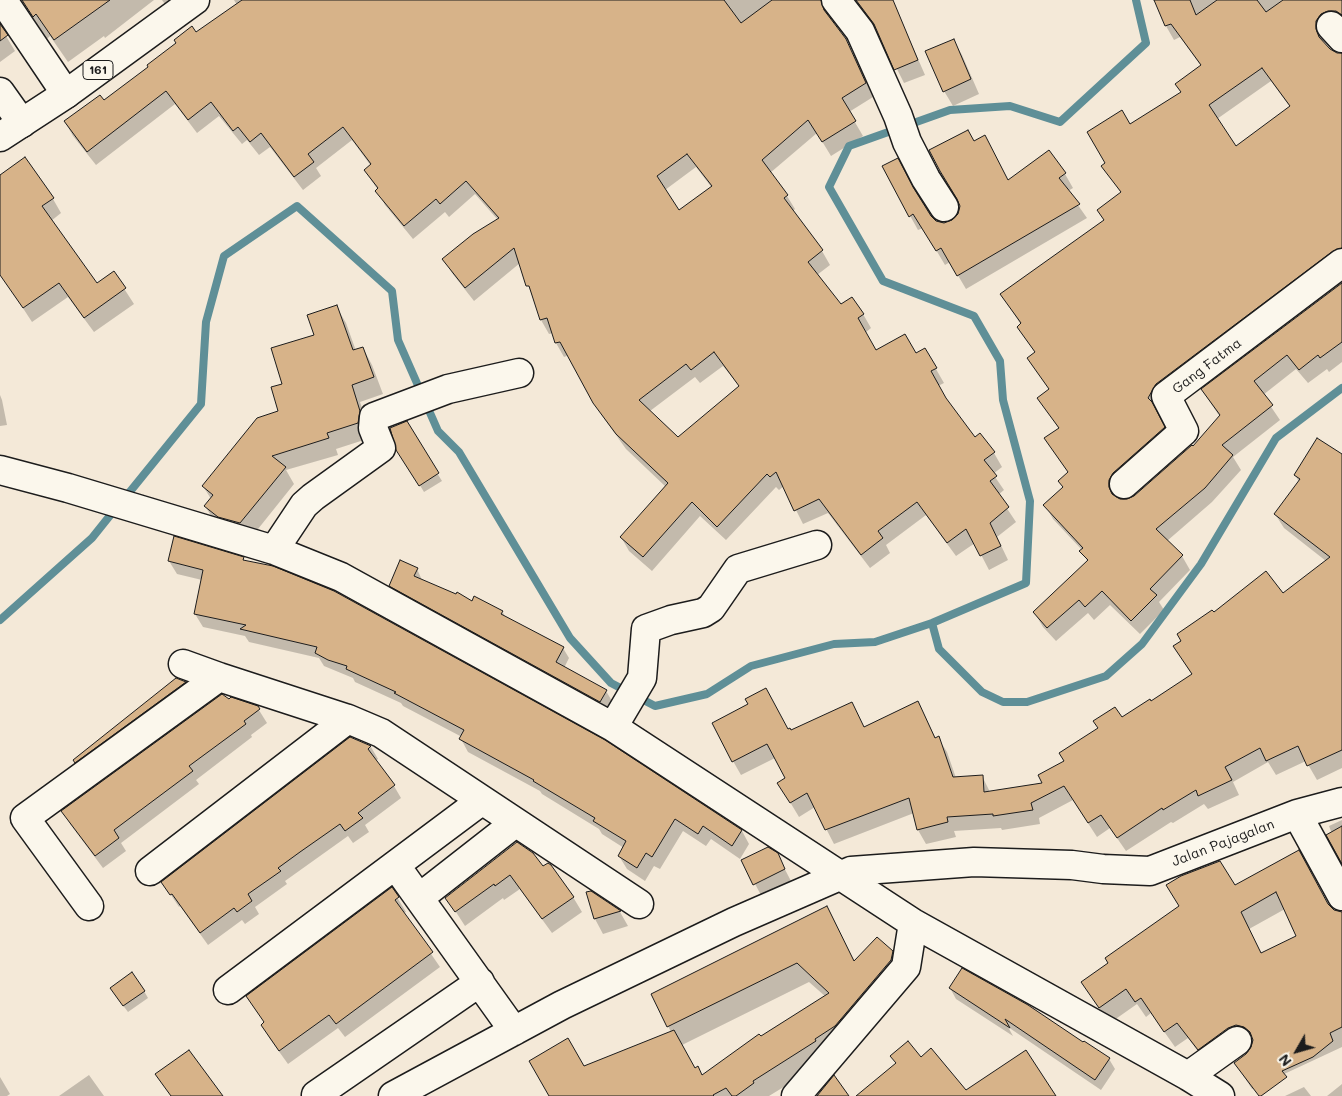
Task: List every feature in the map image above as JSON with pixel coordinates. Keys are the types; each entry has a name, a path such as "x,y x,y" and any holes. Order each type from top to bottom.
{"street":[{"name":"161","path":"11,130 66,94 195,0"},
{"path":"836,0 860,31 898,116 907,142 926,179 944,207"},
{"path":"4,2 66,94"},
{"path":"0,92 11,130"},
{"name":"Gang Fatma","path":"1124,484 1184,431 1166,396 1342,263"},
{"path":"274,550 304,506 313,497 381,448 373,428 374,417 448,389 520,373"},
{"path":"0,470 68,488 274,550 341,577 618,719 839,876 913,924 1188,1076 1220,1096"},
{"path":"618,719 642,678 646,629 671,620 703,613 711,608 738,568 817,546"},
{"path":"183,664 348,719 381,733 639,904"},
{"path":"89,906 25,818 219,676"},
{"path":"150,870 348,719"},
{"path":"228,990 396,866 481,800"},
{"name":"Jalan Pajagalan","path":"393,1096 562,1005 734,922 851,871 974,862 1072,865 1103,869 1150,871 1297,814 1342,802"},
{"path":"1297,814 1342,896"},
{"path":"419,898 515,822"},
{"path":"396,866 514,1031"},
{"path":"796,1096 906,967 913,924"},
{"path":"316,1095 480,982"},
{"path":"1188,1076 1237,1041"}],"building":[{"path":"22,0 110,0 54,40 36,14 33,17"},
{"path":"242,0 724,0 741,23 772,0 821,0 824,10 846,39 866,83 842,98 856,121 822,142 808,120 762,160 788,195 784,198 823,250 808,262 841,304 852,297 864,314 858,318 876,350 905,334 916,353 925,348 937,368 931,371 946,398 975,437 980,433 995,452 984,460 997,476 990,481 1009,507 990,523 1001,546 980,556 966,529 947,543 917,502 878,531 883,538 861,555 819,499 794,511 776,472 770,477 767,474 717,527 692,502 643,557 620,537 668,483 616,434 593,403 560,342 555,343 547,318 540,320 529,286 526,286 514,248 465,288 442,259 473,234 499,218 466,181 440,204 436,199 404,226 375,191 378,188 364,170 371,164 343,127 308,154 314,162 294,177 261,133 250,142 238,127 233,131 211,102 188,120 166,91 87,152 64,121 100,95 104,100 148,67 147,65 176,43 174,40 192,26 196,32","holes":["687,154 712,186 679,210 657,176","714,352 739,386 678,437 639,400 686,364 691,370"]},
{"path":"856,0 893,0 918,60 894,70 874,24"},
{"path":"1154,0 1190,0 1196,15 1217,0 1257,0 1266,12 1283,0 1342,0 1342,15 1336,11 1328,11 1321,14 1316,21 1316,29 1319,37 1330,49 1337,53 1342,53 1342,248 1333,251 1156,384 1148,398 1165,427 1113,473 1109,480 1112,494 1120,499 1134,496 1193,446 1220,415 1201,389 1342,283 1342,342 1320,358 1318,355 1299,370 1287,355 1254,381 1273,405 1222,445 1233,455 1205,488 1156,529 1183,555 1150,589 1157,595 1131,621 1102,591 1085,607 1079,600 1047,628 1033,612 1088,560 1079,551 1083,548 1043,505 1063,487 1058,481 1068,472 1044,438 1059,428 1037,398 1049,389 1027,358 1035,352 1017,327 1021,323 1000,294 1104,220 1097,210 1121,192 1101,166 1105,163 1087,132 1122,110 1130,124 1181,92 1175,84 1201,65 1171,24 1165,26","holes":["1262,68 1290,106 1236,146 1209,105"]},
{"path":"0,24 8,35 0,41"},
{"path":"954,39 971,79 943,92 925,51"},
{"path":"968,130 974,141 985,135 1008,180 1049,150 1066,173 1059,178 1080,204 957,276 941,248 936,251 913,214 909,217 882,166 898,158 931,216 936,221 944,223 952,220 958,214 960,206 929,150"},
{"path":"25,157 54,198 42,206 97,283 114,271 126,288 84,318 59,283 23,308 0,275 0,175"},
{"path":"337,305 353,350 363,347 374,377 352,385 360,411 358,423 327,433 329,438 272,456 286,467 240,523 218,517 204,506 213,495 202,486 257,418 278,411 271,387 282,384 271,348 314,335 307,315"},
{"path":"407,421 439,473 419,486 396,450 390,428"},
{"path":"1317,438 1342,454 1342,750 1307,766 1298,746 1266,761 1260,748 1225,767 1232,780 1198,796 1196,790 1163,810 1162,808 1117,838 1101,815 1088,823 1064,786 1031,803 1033,810 993,816 993,814 947,817 948,822 917,830 909,798 825,830 807,793 790,803 777,783 785,778 767,744 732,762 712,723 748,704 745,699 766,688 788,729 790,728 791,730 852,702 864,727 918,701 935,738 939,736 953,777 983,775 984,792 1042,783 1038,775 1064,761 1059,753 1098,728 1093,721 1115,707 1122,717 1150,699 1151,701 1192,674 1173,646 1181,641 1177,634 1212,610 1214,612 1266,571 1283,593 1330,557 1274,514 1300,479 1294,475"},
{"path":"174,536 244,557 243,560 273,566 334,591 605,740 742,830 732,846 703,826 698,834 675,819 652,857 646,853 637,868 618,856 626,841 593,821 595,818 534,780 459,739 464,730 394,693 396,692 346,669 347,666 328,660 315,653 317,647 240,629 246,625 194,614 203,570 168,561"},
{"path":"400,560 418,568 414,576 456,594 457,592 472,601 474,596 503,611 501,614 564,647 556,662 607,690 600,702 389,586"},
{"path":"176,678 186,682 75,763 73,760"},
{"path":"222,694 229,699 231,697 258,706 260,709 244,721 246,724 189,766 193,771 114,830 119,838 95,856 61,811"},
{"path":"350,737 371,746 368,749 395,785 358,813 363,818 345,831 340,824 300,852 278,868 281,871 248,894 252,901 237,912 234,908 200,933 161,882"},
{"path":"1342,826 1342,864 1326,835"},
{"path":"517,842 533,853 543,866 548,863 551,865 574,897 542,919 510,875 455,912 445,898"},
{"path":"768,847 778,853 785,869 753,885 741,860"},
{"path":"1299,850 1328,904 1334,910 1342,912 1342,1027 1330,1033 1333,1041 1313,1057 1282,1071 1287,1077 1261,1096 1259,1096 1234,1063 1246,1054 1253,1040 1250,1032 1244,1027 1236,1025 1228,1028 1198,1050 1177,1023 1164,1032 1141,998 1135,1002 1126,989 1099,1008 1081,982 1108,963 1105,958 1179,906 1166,885 1181,876 1220,861 1235,885","holes":["1276,892 1296,936 1261,953 1241,912"]},
{"path":"392,887 399,897 395,900 433,952 336,1024 329,1015 279,1051 261,1025 264,1022 246,996"},
{"path":"591,891 621,911 594,919 586,892"},
{"path":"827,906 854,961 877,937 893,951 891,960 835,1026 815,1039 816,1041 753,1081 754,1083 736,1096 732,1096 726,1088 714,1096 549,1096 529,1061 568,1038 584,1066 674,1030 695,1068 698,1066 702,1075 759,1034 761,1036 829,993 797,963 667,1027 651,994"},
{"path":"962,968 1028,1005 1110,1058 1095,1080 1005,1019 1010,1028 949,988"},
{"path":"132,972 145,991 123,1006 110,988"},
{"path":"908,1041 921,1057 931,1048 966,1090 1026,1050 1056,1096 856,1096 896,1063 890,1056"},
{"path":"189,1050 223,1096 171,1096 155,1074"},
{"path":"834,1075 849,1096 817,1096"}],"waterway":[{"path":"124,499 201,404 206,322 224,256 297,206 392,291 398,340 438,431 459,452 570,638 611,683 655,706 707,694 751,666 834,644 875,642 932,623 1026,583 1030,501 1003,400 1000,361 974,316 883,281 829,187 849,146 950,110 1010,106 1060,122 1146,43 1136,0"},
{"path":"932,623 939,649 982,692 1003,702 1027,702 1106,676 1142,644 1201,564 1276,438 1342,388"},
{"path":"0,620 92,538 116,508"}]}
